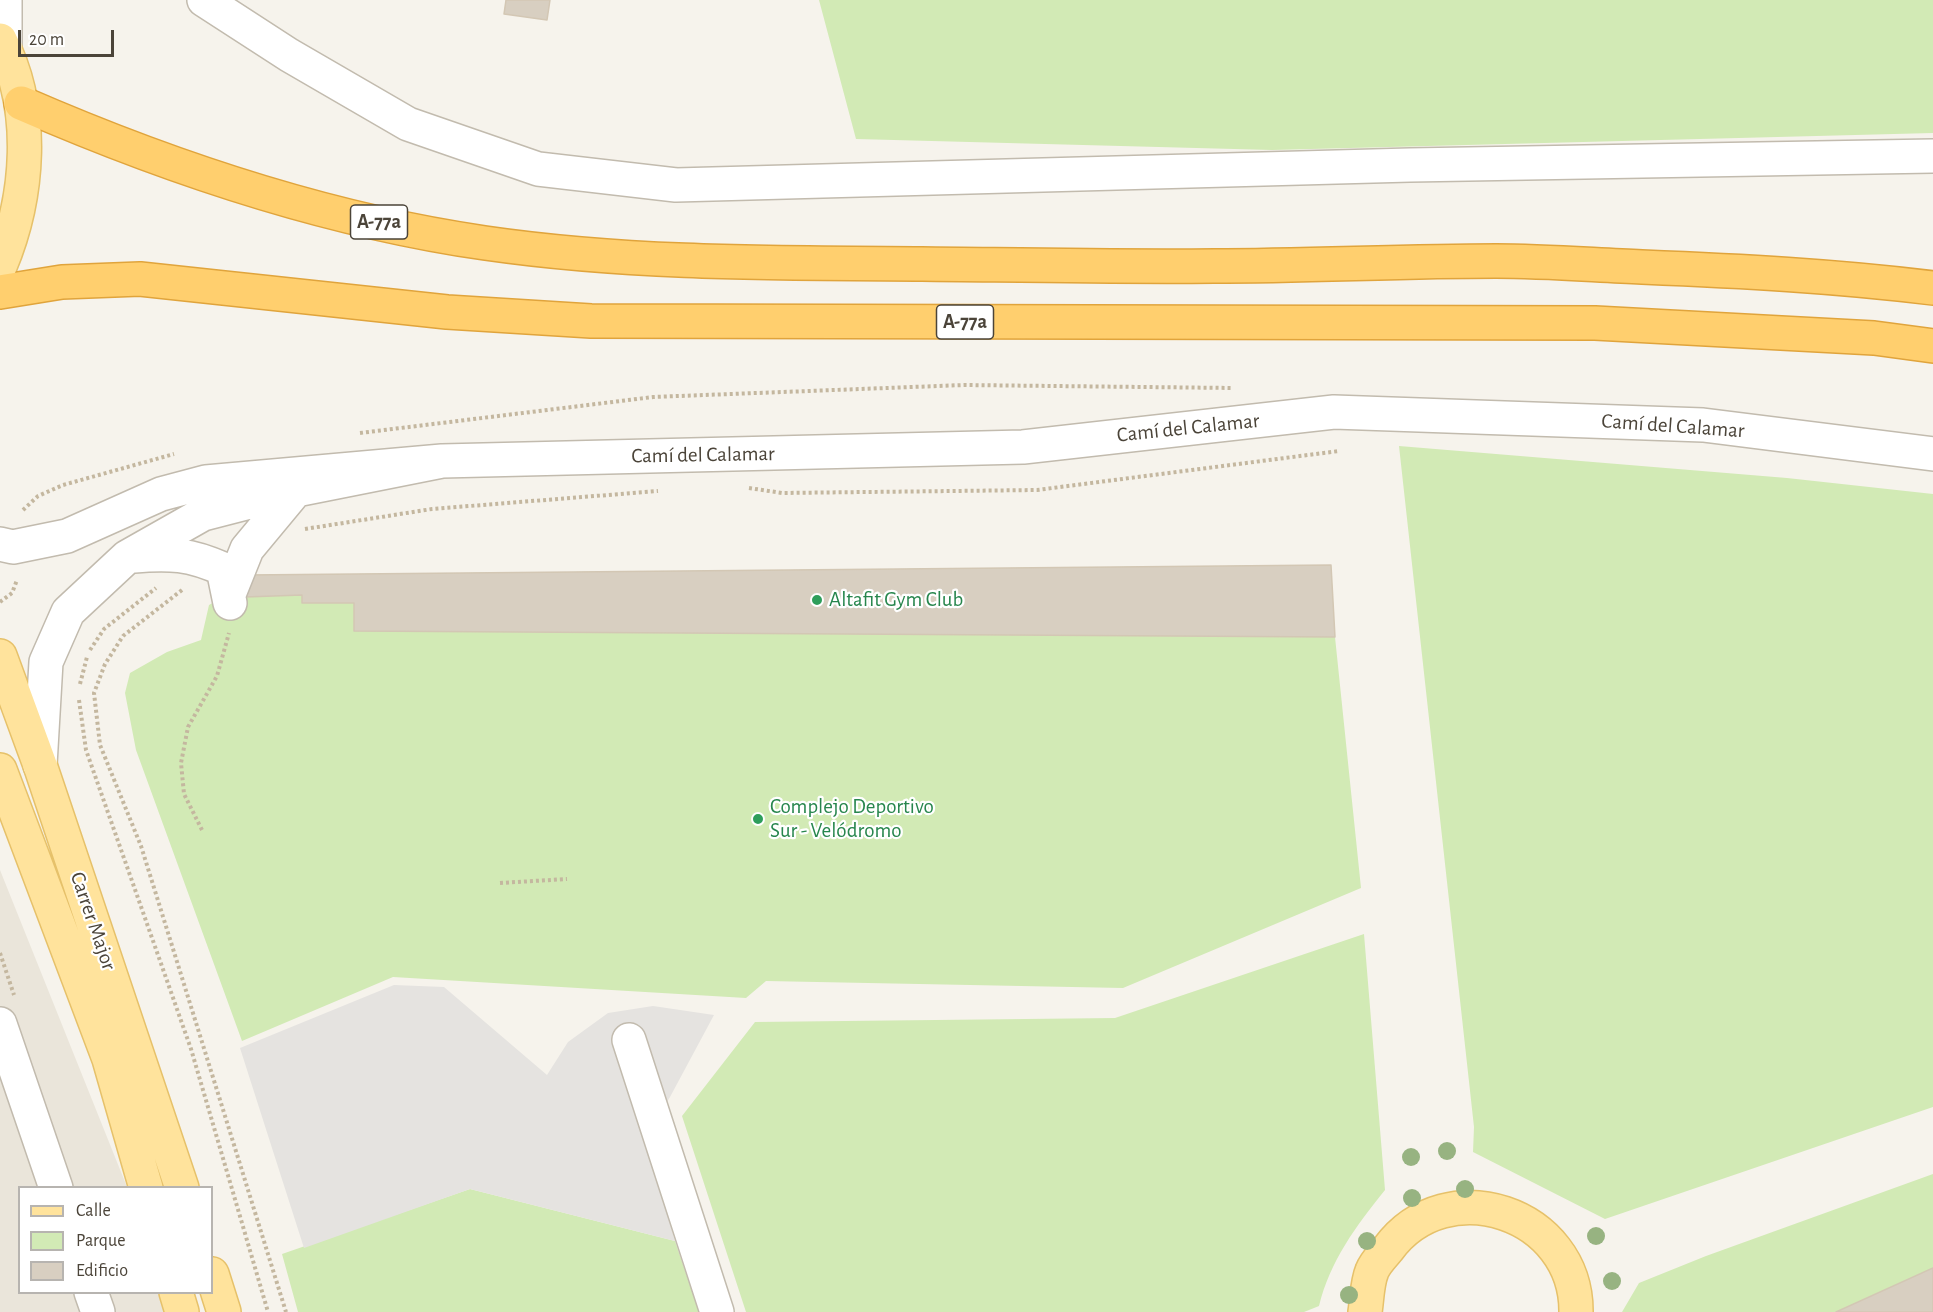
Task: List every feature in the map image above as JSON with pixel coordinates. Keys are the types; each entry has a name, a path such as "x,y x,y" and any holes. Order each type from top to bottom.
{"highway":[{"name":"A-77a","path":"21,103 80,129 281,198 395,226 483,243 572,253 684,262 845,264 1214,266 1498,261 1771,272 1933,288"},
{"name":"A-77a","path":"0,292 62,282 140,279 447,312 591,321 1595,323 1874,338 1933,346"}],"main road":[{"path":"0,266 14,233 25,168 21,103 3,45"},
{"name":"Carrer Major","path":"0,657 40,765 181,1186"},
{"name":"Carrer Major","path":"0,770 109,1059 145,1186"},
{"path":"1365,1312 1372,1271 1400,1232 1443,1209 1480,1206 1514,1215 1555,1246 1571,1277 1576,1312"},
{"path":"213,1277 224,1312"},
{"path":"176,1294 182,1312"}],"street":[{"path":"3,45 5,0"},
{"path":"204,0 289,55 408,124 538,169 676,185 1410,165 1933,156"},
{"name":"Camí del Calamar","path":"441,461 1023,447 1334,412 1703,425 1933,454"},
{"path":"40,765 46,662 68,612 127,557 203,514 296,490 441,461"},
{"path":"0,544 13,547 68,536 161,494 206,482 441,461"},
{"path":"127,557 171,553 200,559 227,589 247,549 296,490"},
{"path":"0,1024 55,1186"},
{"path":"629,1040 717,1312"},
{"path":"91,1294 98,1312"}],"path":[{"path":"743,488 782,493 1037,490 1339,451"},
{"path":"300,530 432,509 665,490"},
{"path":"202,830 184,794 181,763 188,727 217,676 229,633 227,589 196,580 123,636 105,664 94,693 100,745 141,846 286,1312"},
{"path":"158,587 104,629 88,652 78,693 86,750 192,1049 268,1312"},
{"path":"500,883 567,879"}],"shaded area":[{"path":"0,870 127,1186 18,1186 18,1294 168,1294 176,1312 0,1312"},
{"path":"394,985 444,987 547,1075 568,1042 608,1013 653,1006 714,1015 670,1097 645,1137 675,1241 470,1189 304,1248 240,1048"}],"green space":[{"path":"819,0 1933,0 1933,133 1272,150 856,139"},
{"path":"1399,446 1787,478 1933,494 1933,1107 1605,1219 1473,1152 1474,1127"},
{"name":"Complejo Deportivo Sur - Velódromo","path":"1331,565 1335,637 1361,888 1123,988 766,981 746,998 393,977 242,1041 136,750 125,693 130,673 167,652 201,640 209,605 229,594 246,575"},
{"path":"1364,934 1385,1190 1364,1217 1337,1259 1319,1306 1304,1312 746,1312 682,1116 755,1022 1115,1018"},
{"path":"1933,1174 1933,1312 1622,1312 1639,1283 1706,1256"},
{"path":"470,1189 675,1241 699,1312 298,1312 282,1254"}],"building":[{"path":"506,0 550,0 547,20 504,14"},
{"name":"Altafit Gym Club","path":"1331,565 1335,637 354,631 354,603 302,603 302,595 245,597 246,575"},
{"path":"1933,1268 1933,1312 1836,1312"}],"place":[{"name":"Altafit Gym Club","path":"817,600"},
{"name":"Complejo Deportivo Sur - Velódromo","path":"758,819"}]}
